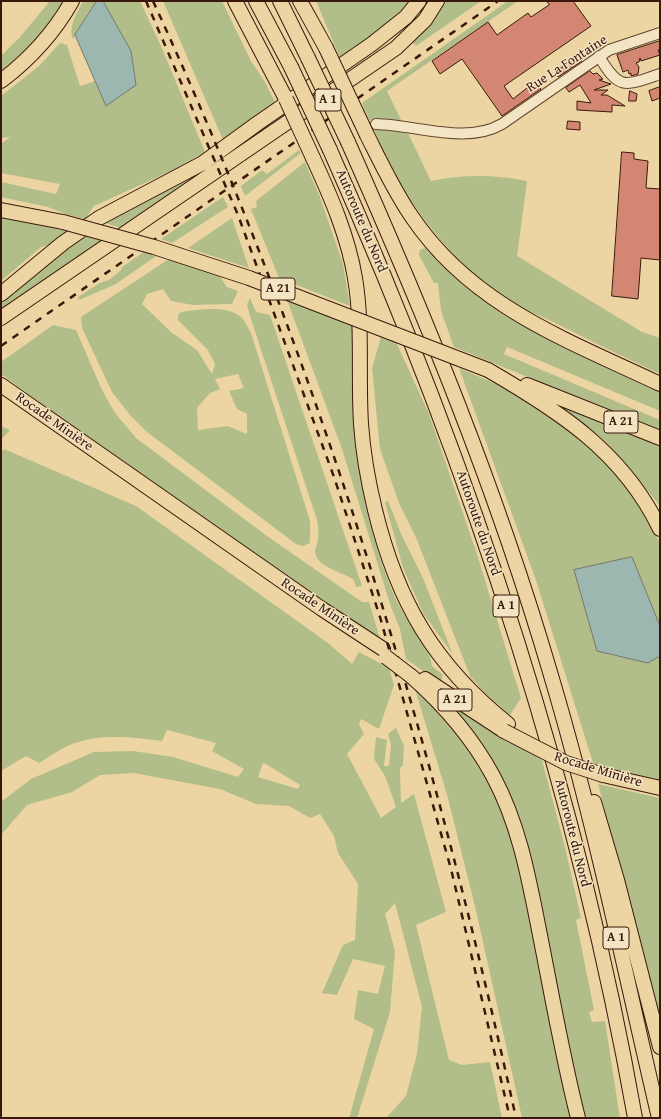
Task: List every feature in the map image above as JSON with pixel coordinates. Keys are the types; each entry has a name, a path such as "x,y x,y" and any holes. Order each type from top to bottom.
{"highway":[{"path":"1,81 17,69 47,38 72,1"},
{"path":"235,1 275,76 328,192 344,233 355,278 358,299 360,398 364,449 373,501 393,570 407,604 431,643 464,683 506,727"},
{"name":"Autoroute du Nord","path":"256,1 291,68 330,150 378,259 434,397 486,543 511,620 558,777 599,937 635,1118"},
{"name":"Autoroute du Nord","path":"280,1 348,142 420,308 488,485 548,664 574,758 659,1118"},
{"path":"300,1 326,48 391,184 412,218 449,262 478,288 539,327 660,384"},
{"path":"307,1 326,48"},
{"path":"1,294 63,243 99,218 203,163 372,44 406,17 419,1"},
{"path":"1,318 396,48 425,20 438,1"},
{"name":"A 21","path":"1,210 63,222 154,247 249,278 583,406 660,438"},
{"path":"488,370 557,411 597,444 628,478 660,529"},
{"name":"Rocade Minière","path":"1,385 384,653 457,701 506,727 566,763 603,775 660,788"},
{"path":"410,671 441,704 473,743 499,788 512,820 528,872 578,1118"},
{"path":"574,758 588,782 600,819 660,1047"},
{"path":"628,1080 632,1118"}],"street":[{"name":"Rue La Fontaine","path":"376,124 471,134 483,133 495,129 599,56 618,47 660,33"},
{"path":"599,56 610,75 619,82 630,84 660,74"}],"green space":[{"path":"50,1 63,1 43,30 19,56 1,71 1,56 20,37"},
{"path":"83,1 97,1 73,39 72,25"},
{"path":"103,1 140,1 161,46 205,152 171,171 94,206 85,219 65,214 48,207 1,197 1,182 56,194 60,184 1,173 1,144 10,137 1,138 1,96 39,66 60,43 67,45 80,86 95,81 106,106 136,85 131,51"},
{"path":"163,1 222,1 251,61 265,82 276,104 223,140"},
{"path":"316,1 412,1 383,28 340,58"},
{"path":"445,1 481,1 416,46 412,42 432,23"},
{"path":"508,1 518,1 387,91 402,122 369,120 362,103"},
{"path":"386,129 407,131 431,181 455,177 479,176 503,177 527,181 517,256 642,332 660,338 660,374 515,304 467,268 447,248 429,226 398,179 374,130"},
{"path":"299,150 301,153 245,196 241,186 262,170 267,174"},
{"path":"209,162 211,166 121,228 102,222"},
{"path":"305,162 320,197 343,264 350,306 279,278 251,209 257,207 256,201"},
{"path":"223,197 228,207 172,243 161,239"},
{"path":"1,216 67,231 53,244 41,247 1,281"},
{"path":"232,218 249,268 188,248"},
{"path":"81,235 104,241 1,310 1,299"},
{"path":"425,248 456,278 504,315 538,334 660,393 660,411 507,347 504,354 660,420 660,431 454,347 441,311 438,283 434,283 419,255 420,250"},
{"path":"144,252 156,256 116,284 79,300 78,297 100,283 109,280 121,270 122,267"},
{"path":"169,259 219,275 227,287 238,291 232,304 193,305 171,301 163,289 147,294 142,304 172,333 197,350 212,374 215,364 208,350 178,320 178,315 181,312 213,309 230,311 243,319 251,333 310,521 310,543 303,546 296,544 147,432 130,415 112,392 82,328 81,317","holes":["238,374 244,388 229,391 237,409 247,414 247,434 228,426 198,430 197,408 210,393 220,389 215,379"]},
{"path":"250,298 256,312 270,315 362,586 356,587 354,580 324,565 316,557 315,550 318,542 317,520 250,316 247,304"},
{"path":"287,300 353,326 352,359 355,424 358,456 369,520 378,552 393,593 405,616 429,653 432,666 443,675 440,683 406,659 400,629 390,604 342,449"},
{"path":"53,325 76,330 102,390 115,413 136,438 267,536 362,602 369,602 381,642 95,443 1,374 1,362"},
{"path":"381,337 396,342 429,414 477,554 521,698 510,715 485,693 470,676 417,540 399,503 380,449 372,368"},
{"path":"459,368 522,395 550,412 597,452 636,501 652,526 660,543 660,626 632,557 648,663 660,656 660,780 627,774 593,763 536,580"},
{"path":"562,401 660,443 660,506 620,457 603,439 560,406"},
{"path":"1,426 10,430 1,440"},
{"path":"4,449 136,506 328,643 352,664 359,652 389,668 394,685 379,729 361,719 359,724 364,734 347,754 381,818 396,807 385,776 374,759 376,737 387,740 384,766 389,766 391,745 388,734 396,728 404,746 403,765 400,768 401,803 414,794 446,912 416,925 449,1060 462,1065 490,1062 502,1118 386,1118 406,1096 417,1054 422,1007 395,903 385,914 395,951 390,1012 357,1118 349,1118 374,1029 354,1019 358,990 378,994 385,966 353,959 337,995 322,993 343,945 355,940 358,884 338,853 334,836 320,814 310,818 289,806 256,804 220,789 134,773 100,775 72,792 27,805 1,835 1,802 31,779 94,752 133,751 173,757 238,777 244,769 212,751 216,743 167,730 162,741 112,737 76,742 54,753 39,763 26,756 1,771 1,452","holes":["264,763 300,785 298,789 258,777"]},
{"path":"388,501 402,536 423,578 453,655 423,613 403,568 385,502"},
{"path":"415,689 456,729 495,789 517,852 572,1118 522,1118 475,906 448,798"},
{"path":"448,702 542,760 565,847 581,918 576,920 594,1010 589,1012 592,1022 605,1021 620,1118 582,1118 527,853 461,721"},
{"path":"598,784 660,798 660,1025"}],"water":[{"path":"97,1 103,1 131,51 136,85 106,106 75,35"},
{"path":"632,557 660,626 660,656 648,663 597,651 574,570"}],"building":[{"path":"547,1 573,1 591,26 504,86 513,99 532,84 534,87 537,85 541,89 502,116 462,59 440,74 432,61 488,22 497,35 528,13 531,17 549,5"},
{"path":"660,41 660,50 658,50 660,55 641,61 640,58 639,62 636,63 639,67 638,74 631,76 631,73 629,74 628,70 623,72 617,55"},
{"path":"580,59 582,61 558,77 555,72 572,60 574,63"},
{"path":"590,71 593,74 597,73 603,79 599,80 611,84 594,90 608,90 601,95 607,95 625,106 612,105 612,112 577,110 577,101 591,103 580,85 569,92 566,88"},
{"path":"660,87 660,98 652,101 649,91"},
{"path":"630,91 637,94 636,101 629,101"},
{"path":"568,121 580,122 580,130 567,129"},
{"path":"622,152 634,153 634,159 648,161 646,188 660,189 660,260 641,258 638,299 612,296"}],"railway":[{"path":"146,1 238,215 334,477 380,617 451,869 510,1118"},
{"path":"153,1 212,135 267,272 318,410 364,549 407,690 447,832 483,975 516,1118"},
{"path":"1,346 498,1"}]}
